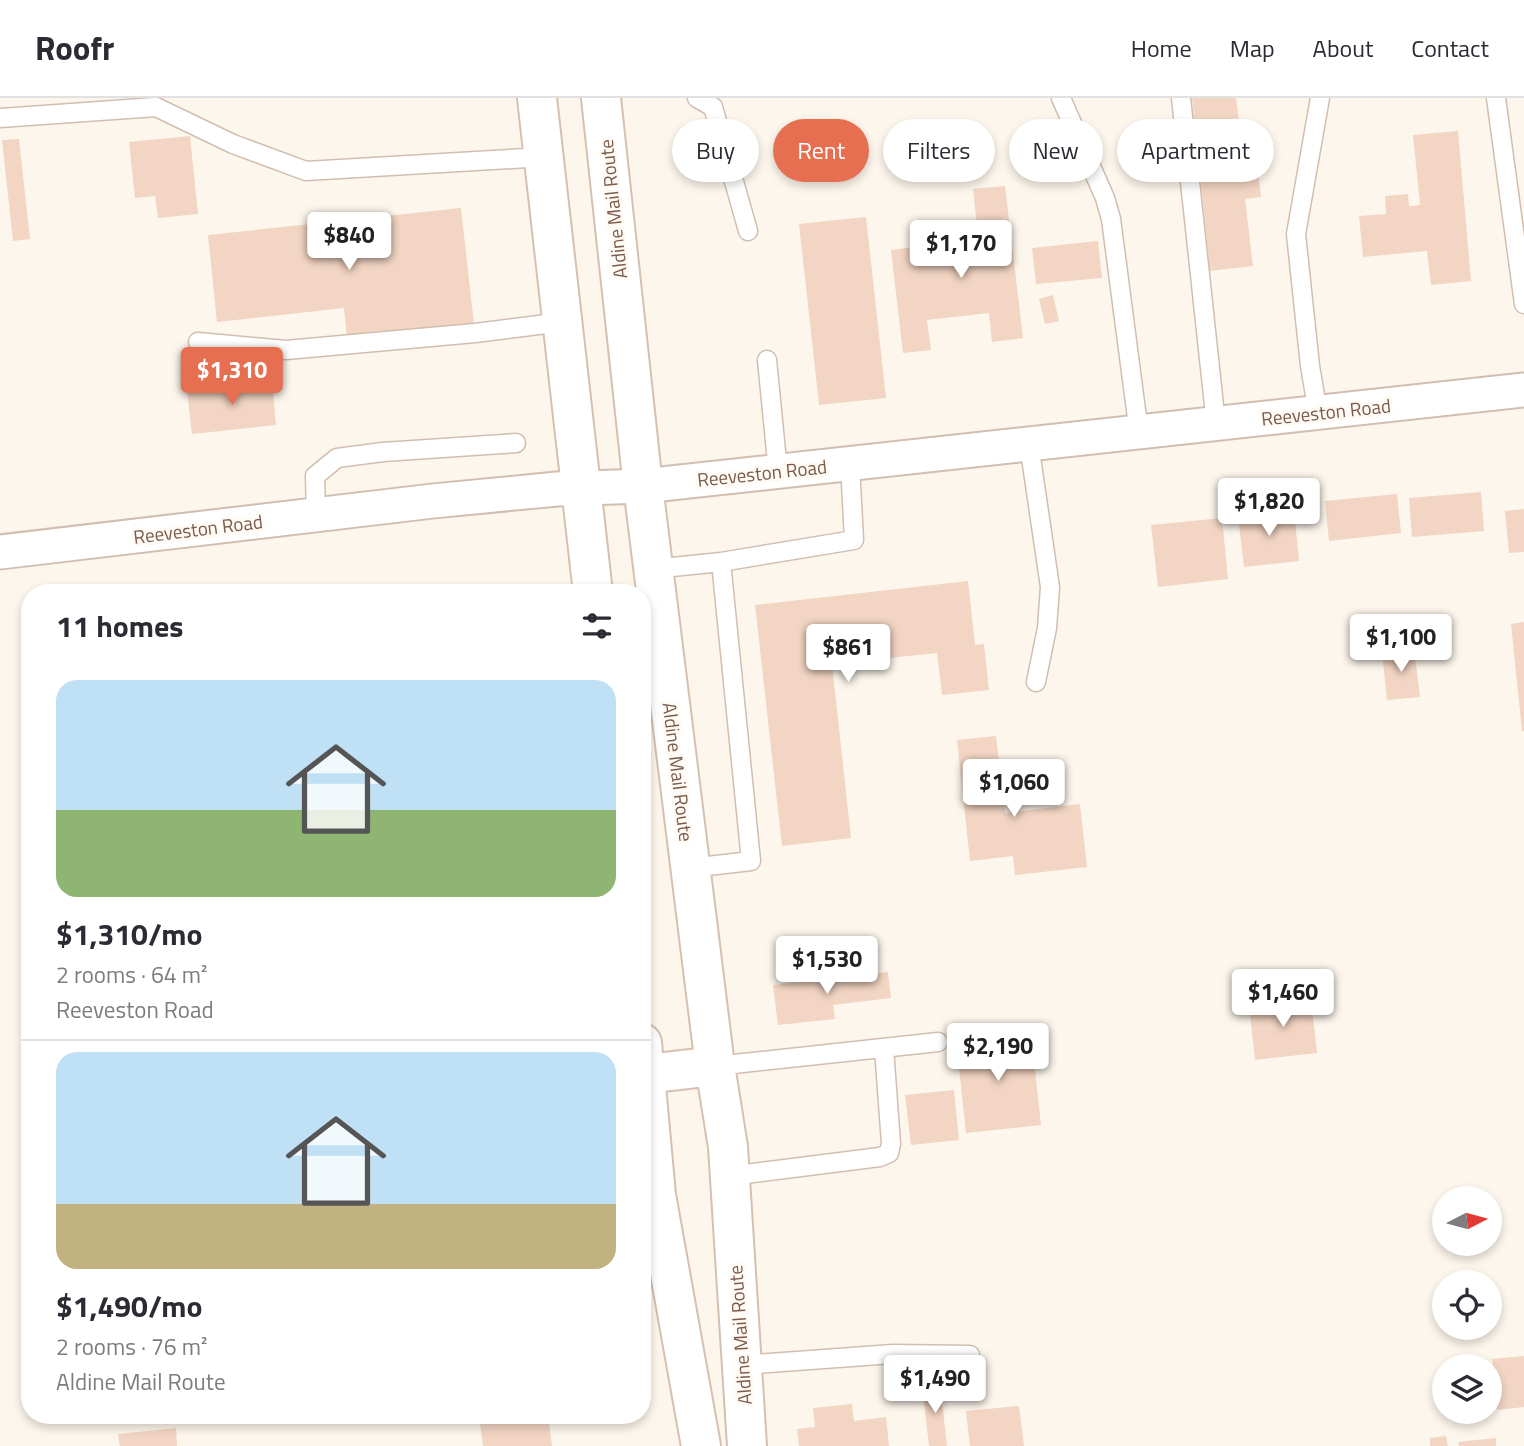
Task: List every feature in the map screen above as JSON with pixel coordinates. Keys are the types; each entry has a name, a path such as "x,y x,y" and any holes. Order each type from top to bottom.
{"main road":[{"path":"537,98 592,584"},
{"name":"Aldine Mail Route","path":"601,98 653,569 715,1066 728,1147 747,1446"},
{"path":"651,1060 715,1066"},
{"path":"651,1149 653,1238 701,1446"}],"street":[{"name":"Reeveston Road","path":"0,552 458,499 557,489 643,486 1524,390"}],"lane":[{"path":"696,98 713,107 748,230"},
{"path":"1061,98 1105,198 1111,219 1139,433"},
{"path":"1181,98 1216,424"},
{"path":"1318,413 1310,366 1296,234 1320,98"},
{"path":"1496,98 1524,304"},
{"path":"0,118 156,107 233,144 306,171 544,157"},
{"path":"198,342 286,350 562,322"},
{"path":"767,360 778,472"},
{"path":"316,515 315,476 337,458 383,452 516,443"},
{"path":"1029,444 1050,587 1047,628 1036,682"},
{"path":"653,569 720,562 854,540 850,464"},
{"path":"690,868 751,862 720,562"},
{"path":"715,1066 938,1042"},
{"path":"730,1176 880,1157 889,1153 891,1144 884,1048"},
{"path":"742,1365 893,1354 970,1355"}],"building":[{"path":"1192,98 1236,98 1239,119 1194,119"},
{"path":"1458,131 1471,281 1431,285 1427,251 1363,257 1359,216 1386,214 1385,196 1408,194 1409,206 1420,205 1413,135"},
{"path":"190,136 198,214 158,218 155,196 135,198 129,142"},
{"path":"19,139 30,239 13,241 2,140"},
{"path":"1201,182 1259,182 1261,197 1245,199 1253,266 1210,271"},
{"path":"1005,186 1023,338 992,342 989,313 927,320 931,350 903,353 891,250 943,244 946,266 981,262 973,189"},
{"path":"461,208 474,324 347,338 344,308 217,322 208,235"},
{"path":"866,217 886,398 819,405 799,224"},
{"path":"1098,241 1102,278 1036,284 1032,248"},
{"path":"1053,295 1059,321 1045,324 1039,299"},
{"path":"272,381 276,425 192,434 187,390"},
{"path":"1481,492 1484,531 1412,537 1409,498"},
{"path":"1397,494 1401,533 1329,541 1325,501"},
{"path":"1524,509 1524,552 1509,553 1505,511"},
{"path":"1294,510 1299,561 1244,567 1238,516"},
{"path":"1222,518 1228,579 1158,587 1151,525"},
{"path":"968,581 975,645 984,644 989,690 942,695 937,653 832,664 851,838 782,846 755,605"},
{"path":"1524,622 1524,731 1522,731 1511,624"},
{"path":"1414,648 1420,697 1387,700 1382,652"},
{"path":"996,736 1005,813 1080,804 1087,867 1015,875 1013,856 970,861 957,740"},
{"path":"888,972 891,998 833,1005 835,1019 778,1025 773,985"},
{"path":"1311,998 1317,1053 1255,1060 1249,1005"},
{"path":"1031,1033 1041,1125 966,1133 956,1041"},
{"path":"954,1090 959,1140 911,1145 905,1095"},
{"path":"1524,1356 1524,1407 1502,1409 1502,1358"},
{"path":"940,1384 947,1446 929,1446 922,1385"},
{"path":"852,1404 854,1421 886,1417 889,1446 799,1446 797,1429 815,1427 813,1408"},
{"path":"1019,1406 1024,1446 970,1446 966,1411"},
{"path":"480,1424 549,1424 552,1446 483,1446"},
{"path":"176,1428 177,1446 120,1446 118,1434"},
{"path":"1446,1436 1448,1446 1430,1446 1430,1438"},
{"path":"1496,1438 1496,1446 1459,1446 1458,1442"}]}
